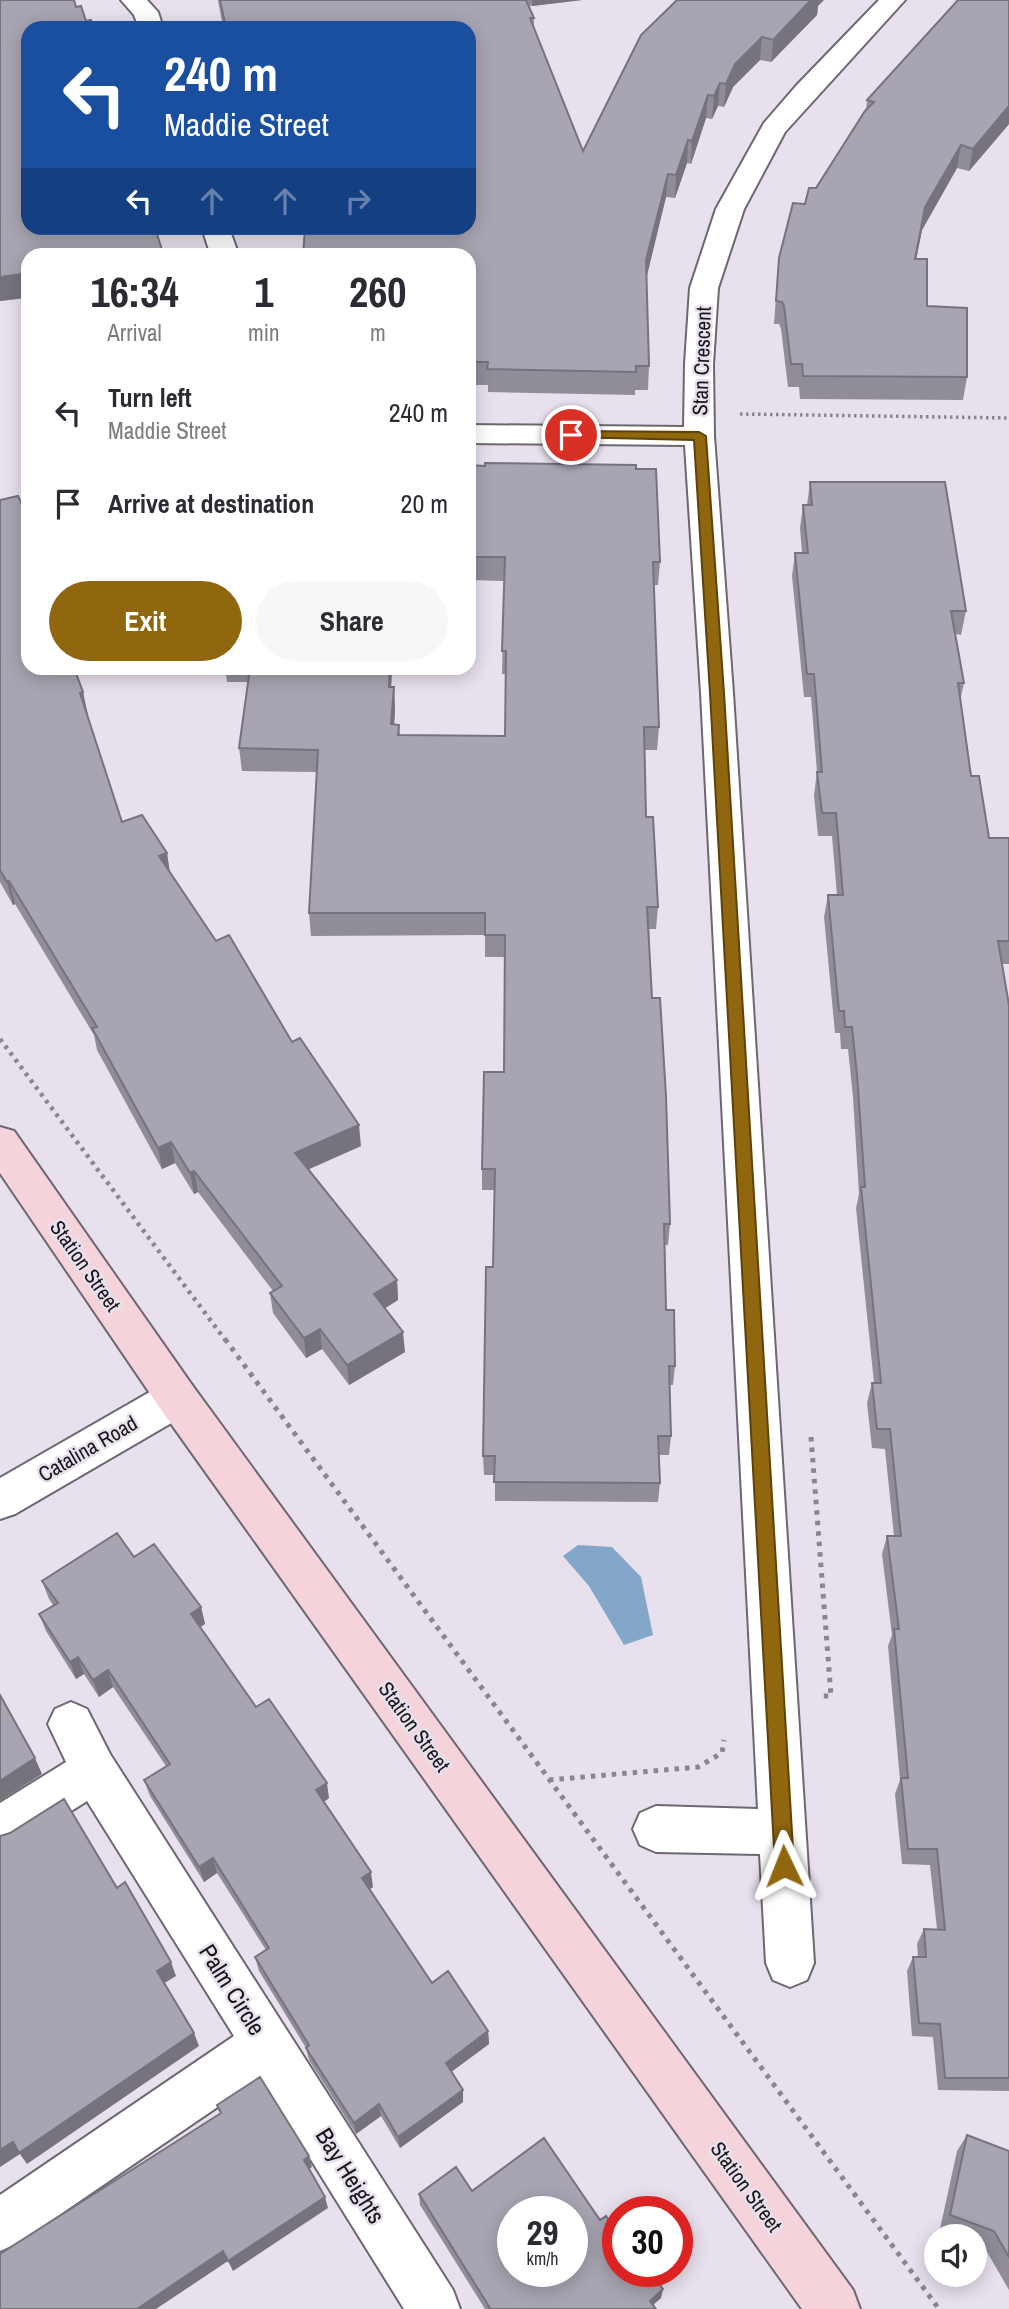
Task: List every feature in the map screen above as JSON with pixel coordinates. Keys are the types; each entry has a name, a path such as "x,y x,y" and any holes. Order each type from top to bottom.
{"street":[{"name":"Stan Crescent","path":"790,1963 716,679 699,436 699,364 705,288 730,209 773,130 814,82 893,0"},
{"path":"476,434 699,436"},
{"name":"Station Street","path":"0,1142 177,1398 834,2309"},
{"name":"Catalina Road","path":"0,1500 177,1398"},
{"name":"Palm Circle","path":"0,2225 266,2043 94,1770 71,1724"},
{"path":"0,1830 94,1770"},
{"path":"656,1829 783,1832"},
{"name":"Bay Heights","path":"266,2043 434,2309"}],"path":[{"path":"740,401 741,427"},
{"path":"740,414 1009,418"},
{"path":"0,1038 939,2309"},
{"path":"774,1697 831,1696 811,1432"},
{"path":"549,1780 698,1767 722,1753 725,1733"}],"water":[{"path":"578,1545 612,1547 641,1577 653,1635 624,1645 589,1586 563,1556"}],"building":[{"path":"0,0 74,0 76,7 81,6 86,21 21,21 21,235 157,235 161,248 21,248 21,274 0,277"},
{"path":"220,0 526,0 534,18 530,18 583,151 641,35 677,0 811,0 773,40 762,37 735,64 726,84 720,83 714,96 708,95 692,141 688,140 676,175 668,174 646,260 649,366 636,366 636,372 487,369 488,362 476,362 476,248 304,248 304,235 476,235 476,21 224,21"},
{"path":"958,0 1009,0 1009,106 973,149 961,145 925,207 915,259 927,259 927,306 967,308 967,377 803,376 802,364 791,364 784,306 782,302 776,301 779,258 793,203 805,204 809,188 816,188 865,111 874,102 867,100"},
{"path":"485,463 636,465 636,469 656,469 660,562 653,562 659,727 644,727 646,817 653,817 658,907 647,907 652,998 660,998 666,1096 670,1224 664,1224 666,1310 674,1310 675,1366 669,1366 671,1436 658,1436 660,1483 494,1482 495,1456 483,1456 486,1267 493,1267 495,1169 482,1169 484,1072 504,1072 505,935 485,935 485,913 309,913 318,750 239,748 249,675 390,675 389,687 394,687 391,724 399,725 398,735 505,736 506,651 502,651 505,557 476,557 476,465 485,466"},
{"path":"810,482 945,482 966,611 951,611 964,683 958,683 971,776 979,776 989,838 1009,838 1009,941 998,941 1009,1005 1009,2078 945,2078 940,2024 919,2023 913,1957 926,1957 924,1929 945,1930 937,1849 908,1849 901,1778 908,1778 894,1629 899,1629 887,1536 901,1536 890,1429 877,1429 872,1383 881,1383 861,1187 865,1187 857,1075 852,1027 845,1027 844,1011 839,1011 828,895 843,895 836,813 822,813 817,772 822,772 814,674 807,674 795,553 808,553 803,505 812,505"},
{"path":"18,496 21,502 21,675 77,675 122,822 142,815 167,853 159,856 216,941 229,935 292,1042 300,1038 359,1125 295,1153 397,1280 374,1294 403,1332 347,1365 320,1329 304,1338 270,1293 282,1286 194,1171 190,1173 171,1142 158,1148 92,1028 97,1027 0,870 0,500"},
{"path":"117,1533 134,1557 154,1544 201,1607 191,1614 256,1707 269,1699 327,1783 316,1790 371,1872 362,1878 432,1983 448,1971 488,2031 446,2063 463,2090 398,2137 379,2104 354,2123 306,2048 309,2045 255,1957 269,1948 213,1858 199,1867 144,1780 170,1764 108,1670 93,1680 78,1657 70,1662 39,1614 58,1603 42,1581"},
{"path":"0,1695 35,1758 0,1781"},
{"path":"64,1799 117,1888 125,1882 171,1962 157,1971 194,2033 19,2153 13,2142 0,2150 0,1836 10,1833"},
{"path":"260,2077 309,2156 304,2160 325,2197 228,2261 223,2251 137,2309 0,2309 0,2254 221,2113 217,2105"},
{"path":"967,2135 1009,2151 1009,2257 994,2231 987,2228 987,2224 975,2224 950,2215"},
{"path":"544,2138 584,2196 497,2196 497,2287 588,2287 588,2202 600,2220 602,2219 602,2287 661,2287 663,2289 650,2301 656,2309 489,2309 419,2194 456,2167 472,2191"}],"route":[{"path":"571,435 699,436 704,475 717,693 784,1866"}]}
